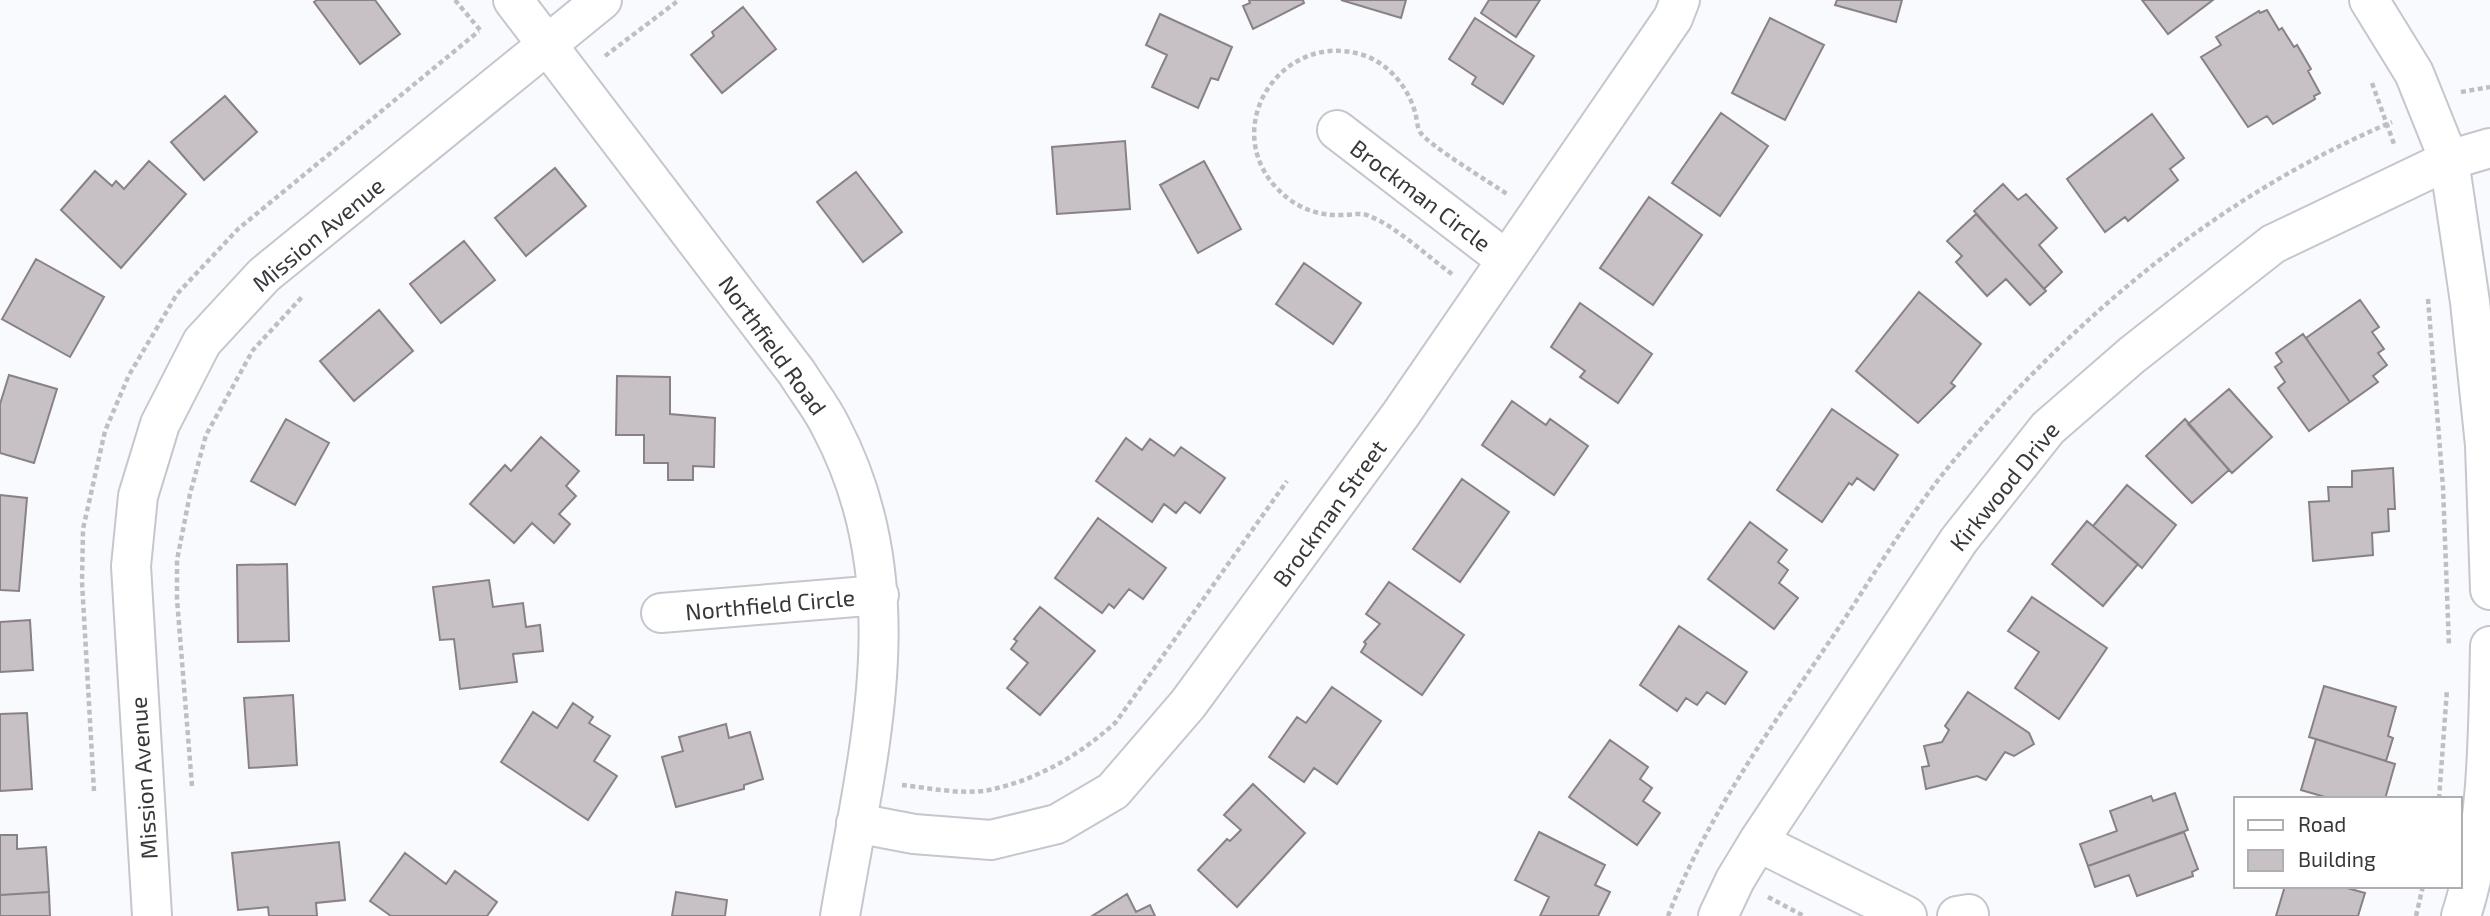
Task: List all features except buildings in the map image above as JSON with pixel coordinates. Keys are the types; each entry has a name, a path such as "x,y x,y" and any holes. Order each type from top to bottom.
{"street":[{"name":"Northfield Road","path":"513,0 797,373 832,427 856,487 872,550 879,595 881,646 876,708 840,916"},
{"name":"Mission Avenue","path":"152,916 131,566 138,496 160,424 202,342 264,275 549,46 602,0"},
{"name":"Brockman Street","path":"856,823 914,834 991,840 1057,824 1113,791 1188,704 1401,414 1673,18 1680,0"},
{"path":"2369,0 2414,73 2449,160 2486,445 2490,590"},
{"name":"Brockman Circle","path":"1337,130 1506,259"},
{"name":"Kirkwood Drive","path":"1718,916 1735,880 1758,842 1959,540 2048,428 2132,355 2273,244 2449,160 2490,148"},
{"name":"Northfield Circle","path":"661,613 879,595"},
{"path":"2461,916 2469,890 2487,764 2490,646"},
{"path":"1758,842 1907,916"}],"path":[{"path":"572,77 611,52 680,0"},
{"path":"2369,75 2406,181"},
{"path":"2427,288 2443,487 2449,649"},
{"path":"192,786 177,586 177,560 190,494 206,435 253,350 308,292"},
{"path":"863,780 939,790 986,790 1033,777 1092,744 1116,722 1287,481"},
{"path":"2439,797 2448,687"},
{"path":"2416,916 2423,888"}]}
